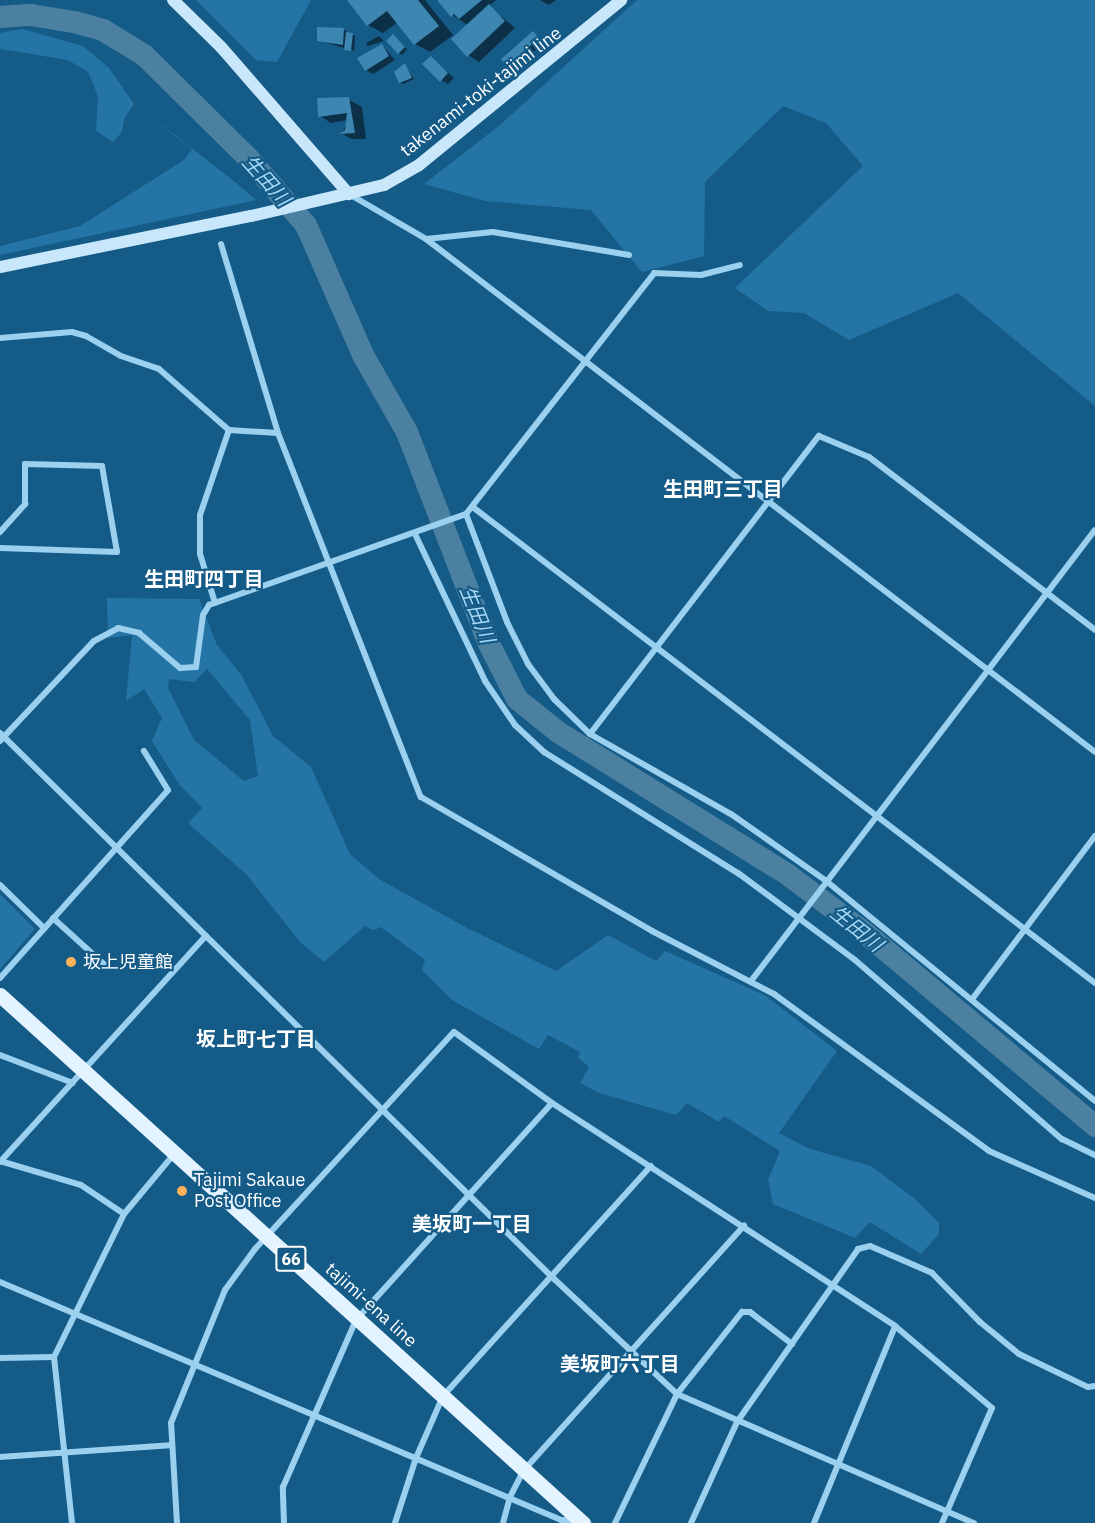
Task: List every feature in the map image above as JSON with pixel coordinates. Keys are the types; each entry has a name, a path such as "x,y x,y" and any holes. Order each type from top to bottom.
{"main road":[{"path":"173,0 221,47 349,194"},
{"name":"takenami-toki-tajimi line","path":"0,267 251,216 384,185 419,165 621,0"},
{"name":"tajimi-ena line","path":"0,995 78,1078 176,1153 268,1235 356,1320 443,1396 580,1522"}],"street":[{"path":"349,194 426,239 1095,752"},
{"path":"426,239 493,232 628,255"},
{"path":"221,244 278,433 421,797 652,931 751,981 989,1151 1095,1198"},
{"path":"740,265 701,275 654,273 584,361 474,508 466,514 415,534 215,603 203,615 196,667 180,668 139,633 117,628 94,641 1,737 118,848 551,1276 631,1348 677,1394 838,1466 974,1523"},
{"path":"0,338 72,332 86,336 121,356 159,369 229,430 278,433"},
{"path":"215,603 200,554 200,514 229,430"},
{"path":"590,734 819,436 869,457 1095,630"},
{"path":"0,532 25,504 25,464 102,465 117,552 0,548"},
{"path":"474,508 1095,983"},
{"path":"466,514 507,622 528,664 554,699 590,734 731,814 825,880 973,998 1095,1101"},
{"path":"751,981 825,880 1095,530"},
{"path":"415,534 485,681 515,725 544,752 738,873 855,960 1062,1139 1095,1155"},
{"path":"0,978 168,790 144,751"},
{"path":"973,998 1095,836"},
{"path":"0,885 44,928"},
{"path":"53,918 107,967"},
{"path":"124,1214 81,1185 0,1162 206,936"},
{"path":"177,1523 170,1446 171,1424 225,1290 268,1235 454,1032 552,1104 744,1226 895,1326 992,1408 942,1523"},
{"path":"0,1055 78,1078"},
{"path":"284,1523 283,1487 356,1320 552,1104"},
{"path":"72,1523 54,1357 73,1313 124,1214 176,1153"},
{"path":"395,1523 416,1458 443,1396 651,1166"},
{"path":"503,1523 510,1497 524,1470 631,1348 744,1226"},
{"path":"691,1523 737,1422 858,1250 870,1246 932,1273 980,1322 1019,1354 1088,1387 1095,1386"},
{"path":"0,1282 561,1520 580,1522"},
{"path":"615,1523 677,1394 742,1312 750,1312 792,1344"},
{"path":"814,1523 895,1326"},
{"path":"0,1358 54,1357"},
{"path":"0,1457 170,1446"}],"shaded area":[{"path":"196,0 311,0 277,62 256,60"},
{"path":"637,0 1095,0 1095,406 958,293 849,340 804,313 768,311 735,288 863,166 826,123 783,106 705,182 704,256 642,272 591,210 485,201 424,184 500,125"},
{"path":"22,29 83,46 109,68 134,104 124,119 122,132 113,142 96,131 98,96 88,72 68,60 0,49 0,33"},
{"path":"134,104 235,182 256,200 0,255 0,246 80,226 184,160 192,149"},
{"path":"107,598 199,599 217,645 242,676 273,736 311,767 350,854 379,879 467,928 556,971 608,935 656,961 665,951 766,996 837,1051 779,1133 810,1149 871,1166 915,1199 939,1223 939,1234 921,1254 870,1222 855,1238 773,1204 768,1180 780,1151 724,1116 719,1122 687,1103 676,1115 599,1093 580,1083 589,1067 578,1058 580,1052 548,1035 539,1049 452,1000 422,970 425,960 381,927 373,930 365,926 324,962 300,942 247,875 188,823 202,808 179,784 152,741 162,718 144,689 126,701 132,635 108,638","holes":["207,669 250,720 258,776 244,781 194,740 168,688 169,679 194,682"]},
{"path":"0,894 35,929 0,969"}],"building":[{"path":"347,0 418,0 439,26 414,45 387,11 367,26"},
{"path":"437,0 482,0 459,19 454,14 451,17"},
{"path":"489,4 505,21 467,57 451,39"},
{"path":"317,27 344,28 343,45 317,41"},
{"path":"533,31 539,38 507,66 501,59"},
{"path":"346,32 353,33 351,51 344,50"},
{"path":"393,34 405,47 398,54 386,41"},
{"path":"382,44 389,56 365,71 357,58"},
{"path":"431,56 448,73 440,82 422,64"},
{"path":"405,63 412,78 399,83 394,72"},
{"path":"349,97 355,133 340,134 345,130 347,113 318,117 317,98"}],"waterway":[{"name":"生田川","path":"0,17 31,15 74,22 103,30 144,55 250,160 306,225 363,355 407,432 488,642 517,699 558,732 787,874 864,932 1095,1126"}],"place":[{"name":"坂上児童館","path":"71,962"},
{"name":"Tajimi Sakaue Post Office","path":"182,1191"}],"district":[{"name":"生田町三丁目","path":"723,488"},
{"name":"生田町四丁目","path":"204,578"},
{"name":"坂上町七丁目","path":"256,1038"},
{"name":"美坂町一丁目","path":"472,1223"},
{"name":"美坂町六丁目","path":"620,1363"}]}
